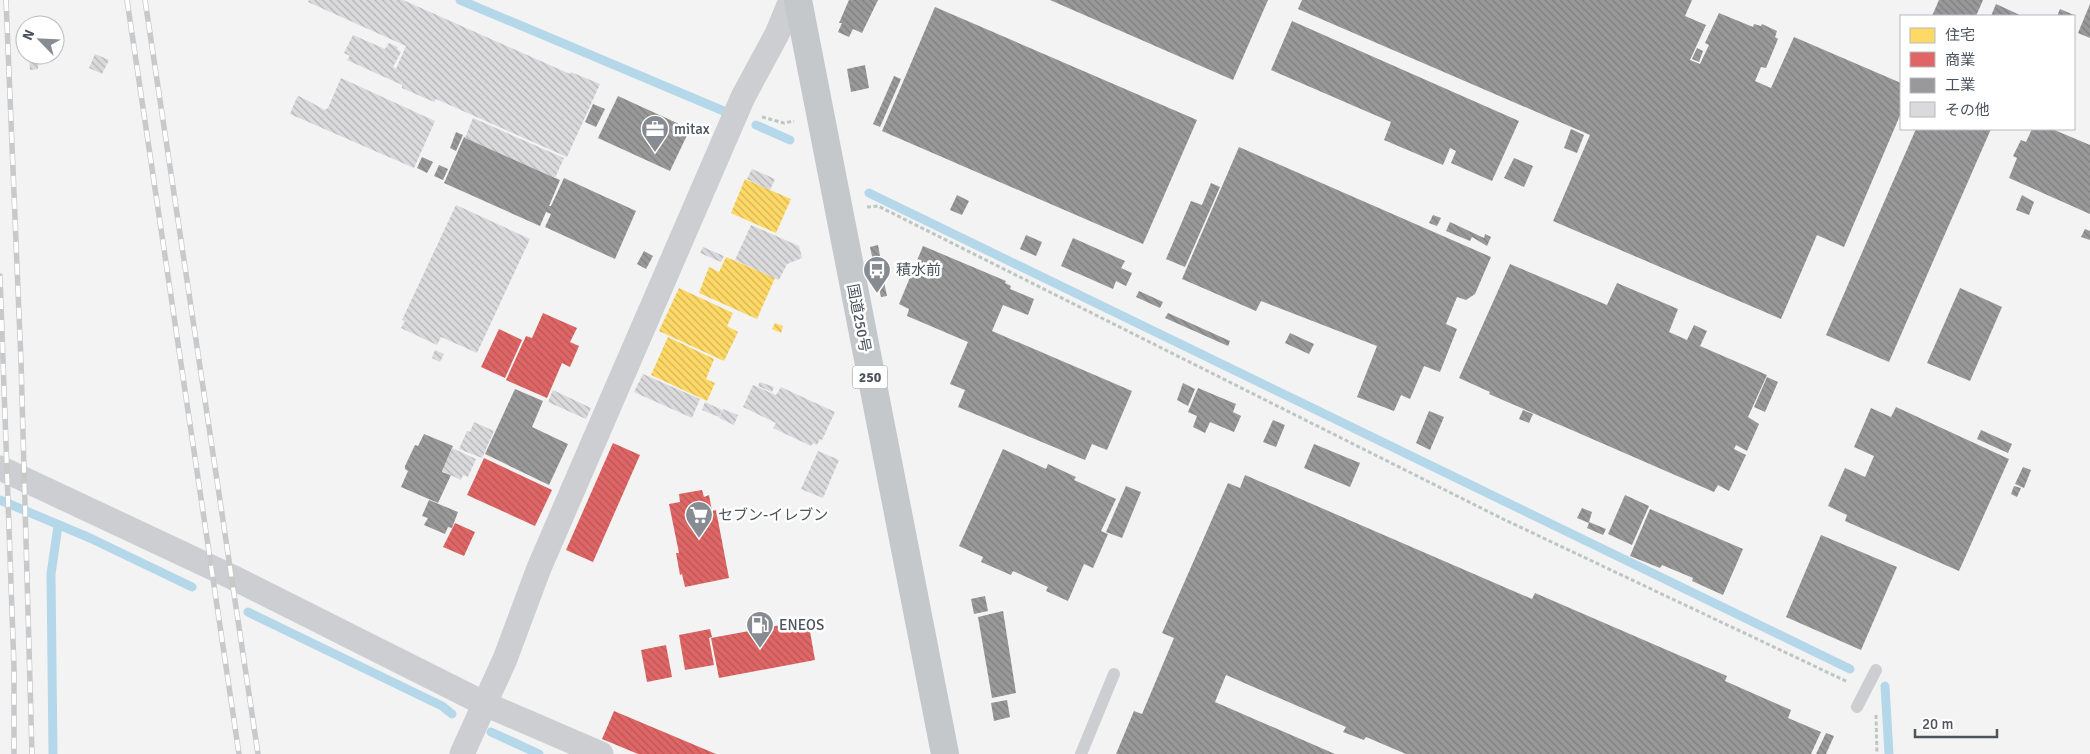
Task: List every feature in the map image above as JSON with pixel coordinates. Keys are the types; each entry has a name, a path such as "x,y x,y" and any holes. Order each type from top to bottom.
{"highway":[{"name":"国道250号","path":"798,0 837,209 945,754"}],"street":[{"path":"462,754 505,659 539,568 739,106 777,34 791,0"},
{"path":"0,468 232,577 485,704 601,754"}],"lane":[{"path":"1857,707 1864,690 1876,670"},
{"path":"1081,754 1114,674"}],"path":[{"path":"837,209 878,206 1504,519 1876,695 1877,754"}],"building: 住宅":[{"path":"745,179 791,199 776,233 731,213"},
{"path":"726,257 775,278 757,319 699,293 709,267 719,272"},
{"path":"679,288 733,313 727,326 738,332 724,361 659,331"},
{"path":"775,323 783,326 781,333 772,329"},
{"path":"668,337 714,359 706,379 715,383 707,401 651,375"}],"building: 商業":[{"path":"543,313 577,328 570,342 579,346 570,367 562,363 547,398 506,380 526,336 532,338"},
{"path":"499,329 522,340 505,378 481,367"},
{"path":"613,443 640,455 593,562 566,550"},
{"path":"484,458 552,490 535,526 467,495"},
{"path":"702,490 704,497 709,495 712,511 716,510 729,578 685,587 682,574 680,575 676,553 679,553 669,504 680,502 679,494"},
{"path":"455,523 475,532 464,556 443,547"},
{"path":"808,620 815,660 719,678 711,638"},
{"path":"710,629 712,637 709,638 714,665 685,670 679,635"},
{"path":"666,645 672,677 647,682 641,650"},
{"path":"614,711 716,754 638,754 602,739"}],"building: 工業":[{"path":"849,0 878,0 862,33 853,29 849,37 838,32 842,23 839,23"},
{"path":"1050,0 1268,0 1233,80"},
{"path":"1302,0 1692,0 1685,16 1706,25 1690,60 1700,64 1709,45 1705,43 1719,13 1753,27 1754,24 1761,26 1762,24 1777,31 1775,37 1778,39 1766,68 1761,67 1755,81 1771,88 1794,37 1900,83 1900,115 1844,247 1817,235 1781,319 1553,221 1590,135 1298,9"},
{"path":"1939,0 1983,0 1976,15 1932,15"},
{"path":"1996,4 2020,15 1991,15"},
{"path":"2090,4 2090,38 2078,33"},
{"path":"935,7 1197,120 1143,244 882,131"},
{"path":"2060,9 2074,15 2057,15"},
{"path":"1292,21 1519,121 1492,181 1451,163 1456,151 1450,148 1443,165 1384,140 1391,122 1271,70"},
{"path":"1697,48 1703,51 1699,62 1692,59"},
{"path":"865,65 869,88 851,92 847,69"},
{"path":"894,76 901,79 880,127 873,124"},
{"path":"618,96 690,129 670,171 598,138"},
{"path":"593,104 605,109 596,127 585,122"},
{"path":"1571,129 1584,135 1577,153 1564,148"},
{"path":"1916,130 1991,130 1889,362 1826,335"},
{"path":"2032,130 2054,130 2090,145 2090,214 2009,178 2017,158 2013,156 2021,140 2026,142"},
{"path":"456,132 463,135 456,151 450,148"},
{"path":"464,137 560,180 549,206 551,206 564,178 636,211 615,259 545,227 551,214 546,212 540,226 444,183"},
{"path":"1239,147 1491,257 1475,294 1466,300 1457,297 1446,324 1457,329 1440,372 1424,366 1410,399 1401,395 1394,411 1357,397 1377,346 1261,301 1256,311 1182,279"},
{"path":"422,157 433,162 427,173 417,168"},
{"path":"1514,158 1533,166 1524,187 1504,178"},
{"path":"439,165 448,169 443,180 434,176"},
{"path":"1211,183 1220,187 1185,267 1166,259 1191,201 1202,205"},
{"path":"957,195 969,201 962,215 950,210"},
{"path":"2022,195 2034,202 2029,215 2016,210"},
{"path":"1433,215 1441,218 1437,226 1429,223"},
{"path":"1450,222 1484,238 1485,234 1491,237 1487,246 1472,237 1470,241 1446,231"},
{"path":"2085,229 2090,231 2090,240 2081,237"},
{"path":"1026,235 1042,242 1036,256 1020,249"},
{"path":"1073,238 1125,261 1121,268 1132,273 1126,286 1116,281 1113,289 1061,266"},
{"path":"878,245 884,277 877,279 870,247"},
{"path":"923,246 1006,281 1005,283 1011,286 1010,289 1034,299 1028,315 1003,305 992,331 1132,391 1107,450 1092,444 1085,460 958,407 965,390 950,384 968,342 907,316 909,309 899,304"},
{"path":"644,251 653,256 646,269 637,264"},
{"path":"1510,264 1607,305 1617,283 1678,309 1669,332 1687,340 1694,325 1707,331 1700,346 1767,375 1748,417 1759,424 1747,451 1736,445 1734,449 1746,455 1729,491 1718,485 1714,492 1489,394 1490,392 1459,378"},
{"path":"884,282 887,296 881,297 878,284"},
{"path":"1960,288 2002,307 1970,381 1927,363"},
{"path":"1139,291 1163,302 1160,308 1136,297"},
{"path":"1168,313 1230,341 1228,346 1165,318"},
{"path":"1290,333 1314,344 1309,354 1285,343"},
{"path":"1767,377 1778,382 1765,412 1754,407"},
{"path":"1183,383 1195,389 1188,406 1177,400"},
{"path":"1198,388 1236,404 1233,412 1241,416 1234,432 1210,422 1205,433 1193,427 1197,416 1188,412"},
{"path":"515,389 543,401 532,427 568,444 549,485 485,454"},
{"path":"1896,407 2009,459 1959,571 1845,521 1847,515 1828,506 1845,468 1865,477 1874,456 1854,447 1871,408 1891,417"},
{"path":"1523,410 1533,414 1529,423 1519,419"},
{"path":"1429,411 1444,417 1430,450 1416,443"},
{"path":"1273,420 1285,425 1276,447 1263,442"},
{"path":"1981,430 2012,444 2008,453 1977,439"},
{"path":"424,434 453,446 442,472 451,475 438,503 401,487 408,471 405,469 405,466 415,445 418,446"},
{"path":"1314,444 1360,463 1350,487 1304,468"},
{"path":"1003,449 1046,469 1048,464 1076,477 1074,480 1116,499 1101,531 1108,534 1093,568 1084,564 1068,601 1046,591 1048,587 1013,571 1011,575 981,562 983,557 959,546"},
{"path":"2023,467 2031,470 2024,488 2015,484"},
{"path":"1245,475 1532,599 1535,593 1727,676 1725,681 1791,710 1788,718 1821,732 1811,754 1406,754 1366,737 1364,740 1343,732 1346,727 1226,675 1215,702 1335,754 1116,754 1134,711 1142,714 1174,638 1162,633 1228,483 1240,488"},
{"path":"1126,486 1141,492 1122,538 1106,532"},
{"path":"2014,486 2021,488 2017,497 2011,494"},
{"path":"1625,495 1649,506 1632,545 1608,534"},
{"path":"429,500 458,512 452,528 448,527 445,534 424,525 428,518 422,516"},
{"path":"1582,508 1592,512 1589,522 1606,529 1603,535 1587,528 1589,523 1577,518"},
{"path":"1650,509 1743,549 1723,595 1692,581 1693,578 1662,565 1660,568 1630,556"},
{"path":"1821,535 1897,567 1861,650 1786,617"},
{"path":"985,596 988,611 974,614 971,599"},
{"path":"1003,611 1016,693 992,698 978,617"},
{"path":"1007,700 1010,717 994,721 991,703"},
{"path":"1826,733 1834,736 1826,754 1816,754"}],"building: その他":[{"path":"309,0 403,0 570,74 571,72 600,84 567,157 436,99 434,102 402,88 402,85 347,60 350,56 344,53 353,35 385,49 389,43 398,47 397,49 401,52 393,67 396,69 406,46 308,2"},
{"path":"95,54 109,60 102,74 89,68"},
{"path":"30,65 38,65 38,69 30,70"},
{"path":"341,78 435,121 414,168 290,114 299,96 325,110 328,108"},
{"path":"473,118 564,158 555,178 465,138"},
{"path":"752,169 775,179 770,190 747,179"},
{"path":"456,205 530,239 477,353 441,337 437,345 401,328 405,321 402,320"},
{"path":"751,225 799,246 802,258 787,264 779,280 735,260"},
{"path":"703,247 724,256 721,262 700,253"},
{"path":"435,350 444,354 440,362 432,358"},
{"path":"643,374 700,399 692,418 634,392"},
{"path":"760,382 774,387 772,392 758,386"},
{"path":"753,385 776,395 781,387 835,412 822,440 820,439 817,445 813,443 811,446 773,428 776,423 743,407"},
{"path":"553,390 591,408 586,419 548,402"},
{"path":"705,402 722,410 719,417 702,410"},
{"path":"723,409 738,415 734,425 719,418"},
{"path":"474,422 494,431 482,458 459,449 467,431 470,432"},
{"path":"452,448 476,459 468,477 463,475 461,480 442,471"},
{"path":"818,451 839,460 823,498 801,489"}],"waterway":[{"path":"460,0 726,112"},
{"path":"756,125 790,140"},
{"path":"869,193 1850,669"},
{"path":"0,500 90,538 192,587"},
{"path":"53,754 51,574 58,526"},
{"path":"248,612 442,706 452,714"},
{"path":"1885,686 1889,754"},
{"path":"491,732 539,754"}],"railway":[{"path":"6,0 21,362 32,754"},
{"path":"127,0 239,754"},
{"path":"145,0 258,754"},
{"path":"0,276 14,668 14,754"}],"place":[{"name":"mitax","path":"655,153"},
{"name":"積水前","path":"877,294"},
{"name":"セブン-イレブン","path":"699,539"},
{"name":"ENEOS","path":"760,649"}]}
